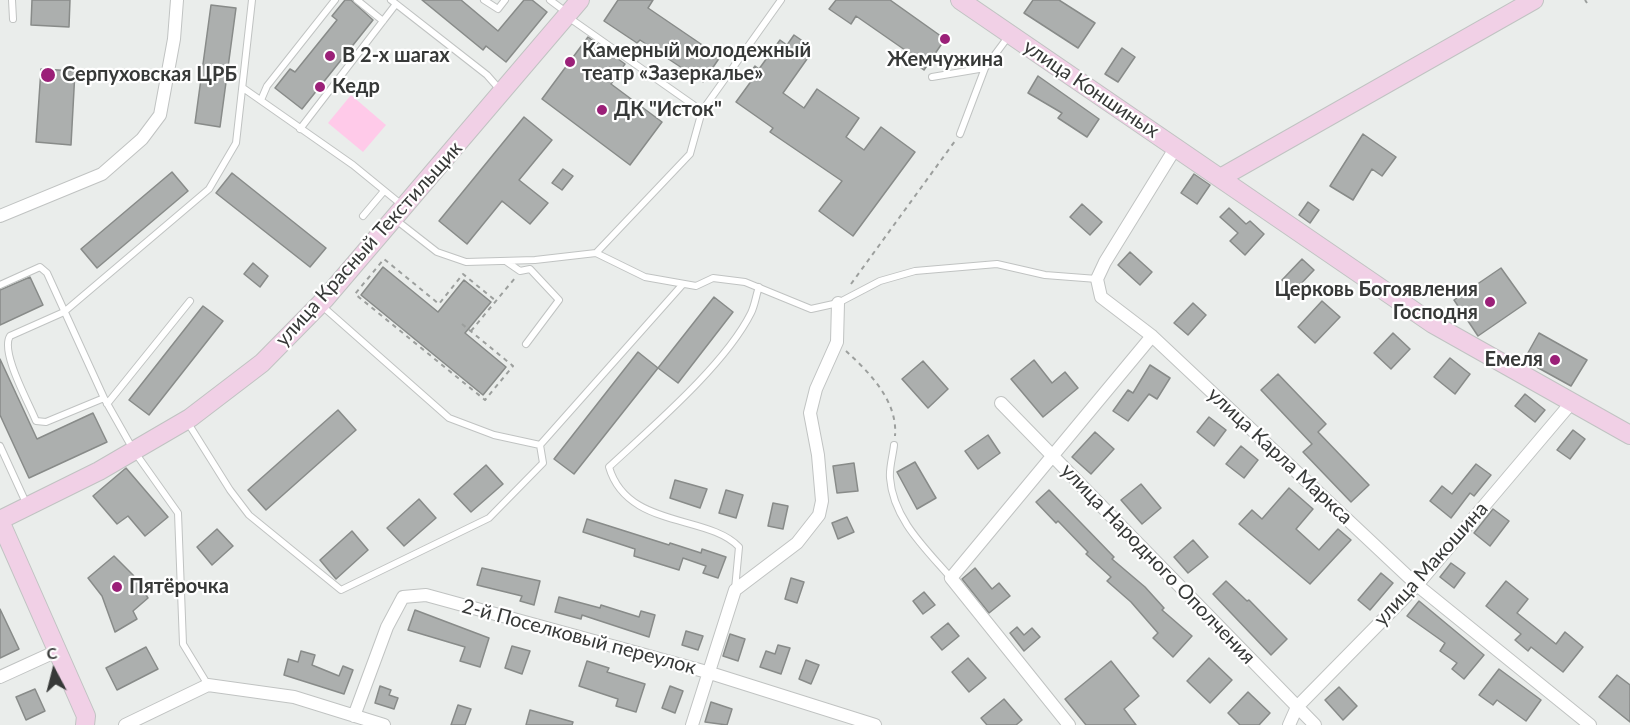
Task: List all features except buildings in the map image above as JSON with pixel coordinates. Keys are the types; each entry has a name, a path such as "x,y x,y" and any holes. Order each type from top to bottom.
{"street":[{"path":"0,216 102,174 142,139 160,115 174,39 177,0"},
{"name":"улица Коншиных","path":"960,0 1222,177 1433,324 1630,435"},
{"path":"1222,177 1534,0"},
{"name":"улица Красный Текстильщик","path":"0,521 99,471 186,420 262,363 320,304 572,10"},
{"path":"1097,279 1104,262 1176,147"},
{"name":"улица Карла Маркса","path":"1097,279 1101,297 1152,336 1417,585 1590,725"},
{"path":"692,725 735,590 797,543 819,514 822,501 818,455 810,413 816,389 837,342 838,303"},
{"path":"1069,725 951,578 1052,453 1152,336"},
{"name":"улица Макошина","path":"1289,725 1297,707 1417,585 1572,402"},
{"name":"улица Народного Ополчения","path":"1001,403 1315,725"},
{"path":"0,521 86,716 85,725"},
{"name":"2-й Поселковый переулок","path":"354,716 387,627 403,597 426,595 707,672 875,725"},
{"path":"0,677 57,651"},
{"path":"125,725 208,685 294,697 384,725"}],"lane":[{"path":"12,0 13,19"},
{"path":"190,301 105,401 46,422 36,420 8,357 7,340 64,312 209,189 236,143 252,0"},
{"path":"261,100 267,86 335,0"},
{"path":"357,0 383,21"},
{"path":"484,0 498,9 505,0"},
{"path":"550,0 572,10 702,111"},
{"path":"596,252 690,154 702,111 782,0"},
{"path":"300,129 383,21 394,2 487,75 503,93"},
{"path":"960,134 985,68 1010,34"},
{"path":"932,77 985,68"},
{"path":"243,88 353,165 384,191 399,213 437,252 466,262 507,262 596,252 645,277 696,286 712,279 745,282 811,309 838,303 880,281 915,271 997,264 1045,275 1097,279"},
{"path":"363,216 384,191"},
{"path":"507,262 520,271 531,269 559,300 526,344"},
{"path":"0,285 40,267 46,273 105,401 134,451 178,513 183,644 208,685"},
{"path":"540,445 683,284"},
{"path":"735,590 739,547 731,538 663,517 626,496 613,481 609,467 686,392 739,334 752,312 759,287"},
{"path":"320,304 449,418 494,435 540,445"},
{"path":"186,420 230,490 249,515 341,590 489,518 543,463 540,445"},
{"path":"894,445 890,478 899,509 907,527 951,578"},
{"path":"0,446 28,506"}],"path":[{"path":"838,303 960,134"},
{"path":"462,324 513,366 485,400 355,294 384,259 439,304 463,274 496,301"},
{"path":"471,331 520,271"},
{"path":"368,278 372,281"},
{"path":"837,342 872,375 888,402 896,426 894,445"},
{"path":"494,381 498,384"}],"shaded area":[{"path":"351,95 386,125 363,152 328,123"}],"place":[{"name":"Жемчужина","path":"945,39"},
{"name":"В 2-х шагах","path":"330,56"},
{"name":"Камерный молодежный театр «Зазеркалье»","path":"570,62"},
{"name":"Серпуховская ЦРБ","path":"48,75"},
{"name":"Кедр","path":"320,87"},
{"name":"ДК \"Исток\"","path":"602,110"},
{"name":"Церковь Богоявления Господня","path":"1490,302"},
{"name":"Емеля","path":"1555,360"},
{"name":"Пятёрочка","path":"117,587"}]}
